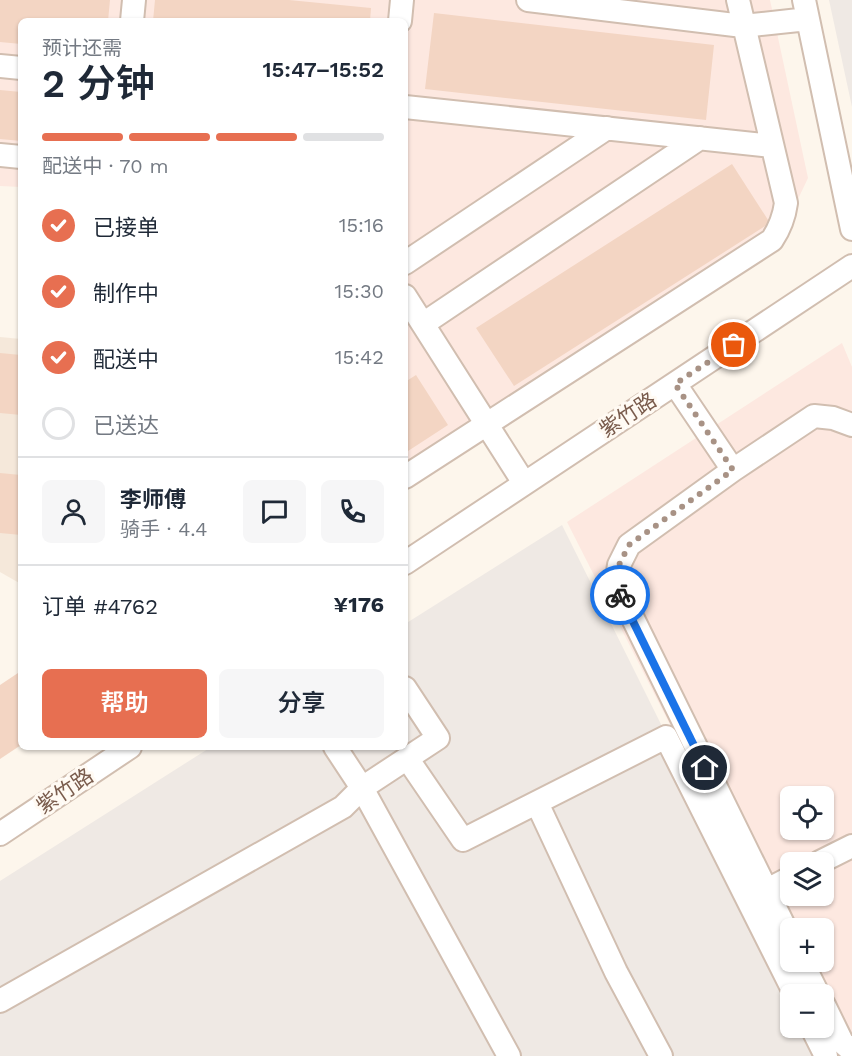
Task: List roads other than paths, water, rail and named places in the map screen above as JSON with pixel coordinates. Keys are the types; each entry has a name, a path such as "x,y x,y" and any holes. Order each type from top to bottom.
{"street":[{"path":"132,18 134,0"},
{"path":"400,18 402,0"},
{"path":"528,0 743,26 806,10 852,229"},
{"path":"408,475 772,240 784,219 786,203 738,0"},
{"path":"0,66 18,68"},
{"path":"408,106 772,146"},
{"path":"408,261 607,128"},
{"path":"423,324 700,138"},
{"path":"0,155 18,157"},
{"name":"紫竹路","path":"408,561 852,266"},
{"path":"408,301 524,483"},
{"path":"675,384 733,470"},
{"path":"780,918 616,584 619,565 629,545 733,470 814,416 833,418 852,425"},
{"path":"0,1001 343,807 362,788 438,738 408,693"},
{"path":"407,758 463,840 666,737 790,984"},
{"name":"紫竹路","path":"0,834 126,750"},
{"path":"337,750 362,788 509,1056"},
{"path":"0,985 338,795 362,788"},
{"path":"537,803 616,972 661,1056"},
{"path":"834,855 852,846"},
{"path":"767,890 780,883"},
{"path":"834,1026 842,1042 852,1051"},
{"path":"817,1038 826,1056"}]}
